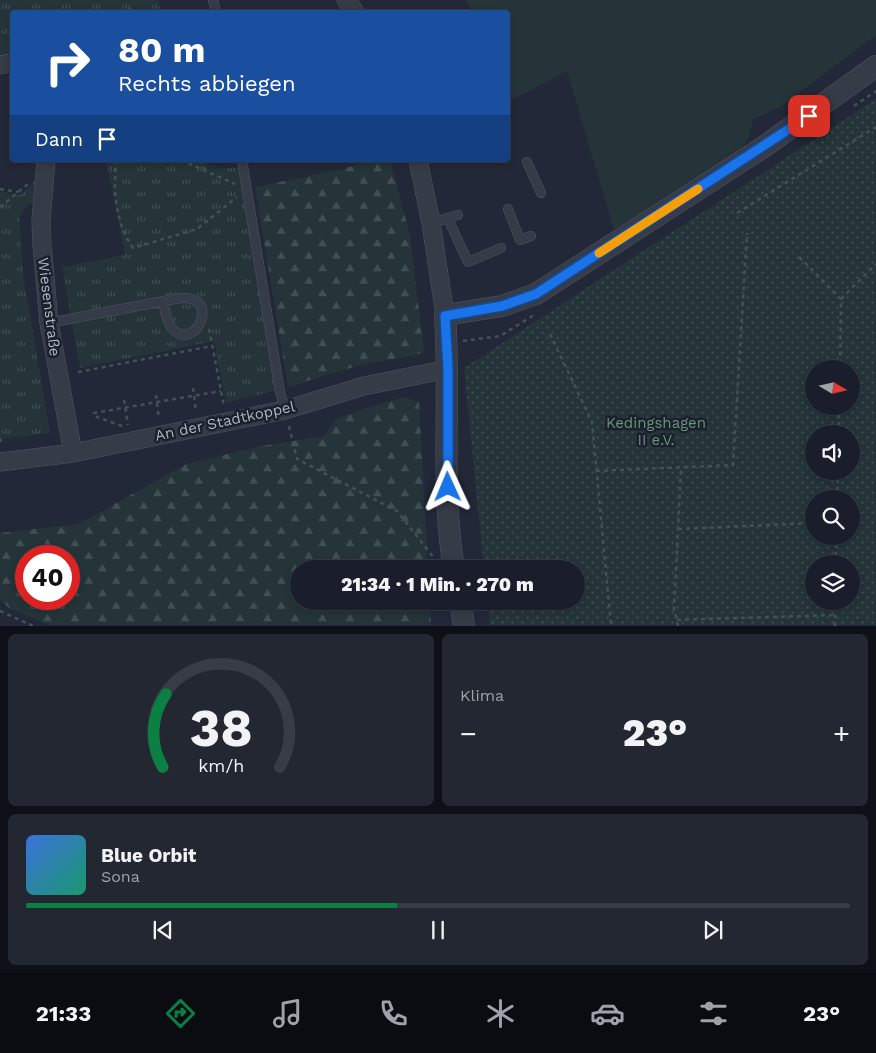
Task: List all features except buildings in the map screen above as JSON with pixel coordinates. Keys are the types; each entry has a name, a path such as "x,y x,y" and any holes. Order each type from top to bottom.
{"street":[{"path":"445,316 502,306 536,294 765,146 876,66"},
{"name":"Wiesenstraße","path":"46,162 41,221 49,323 73,453"},
{"path":"419,162 440,221 448,369 446,560"},
{"name":"An der Stadtkoppel","path":"0,462 73,453 286,410 364,386 448,369"},
{"path":"461,610 464,626"}],"lane":[{"path":"242,162 280,392 286,410"},
{"path":"527,162 541,193"},
{"path":"508,209 520,240 531,236"},
{"path":"458,215 440,221 468,262 501,248"},
{"path":"49,323 164,301 189,298 197,302 202,309 203,318 200,326 193,332 185,334 176,332 170,326 164,301"}],"path":[{"path":"738,213 876,127"},
{"path":"117,162 115,184 117,204 122,228 133,248 197,229 247,189 186,162"},
{"path":"200,162 206,171"},
{"path":"0,189 19,192"},
{"path":"596,471 733,465 747,233"},
{"path":"799,257 841,299"},
{"path":"840,360 841,299 876,264"},
{"path":"203,318 207,320 223,405"},
{"path":"550,334 592,422 610,626"},
{"path":"78,372 212,346"},
{"path":"193,388 196,410"},
{"path":"122,426 94,416 94,413 221,392"},
{"path":"156,395 159,419"},
{"path":"124,400 128,424"},
{"path":"286,410 297,459 397,510 441,560"},
{"path":"0,438 1,443"},
{"path":"678,626 674,609 682,467"},
{"path":"678,529 805,523"},
{"path":"835,610 835,626"},
{"path":"0,611 33,626"},
{"path":"677,620 835,615"}],"green space":[{"path":"0,0 159,0 160,10 10,10 10,57 0,58"},
{"path":"466,0 876,0 876,35 780,107 753,119 750,135 743,146 614,230 567,71 510,101 510,10 470,10"},
{"name":"Kedingshagen II e.V.","path":"876,99 876,625 490,625 488,610 585,610 585,560 483,560 464,368"},
{"path":"106,162 205,162 215,167 239,167 277,390 226,403 214,341 80,368 62,267 125,255"},
{"path":"365,162 391,162 410,235 424,353 357,366 288,387 255,187 343,169"},
{"path":"38,178 36,200 27,206 20,216 20,230 24,280 50,433 0,439 0,191 20,195"},
{"path":"403,397 419,402 428,560 290,560 290,610 430,610 431,625 49,625 9,608 0,600 0,533 79,524 186,464 261,446 324,436 337,418"}],"slow traffic":[{"path":"599,253 698,189"}],"route":[{"path":"448,487 448,369 445,316 502,306 536,294 809,116"}]}
